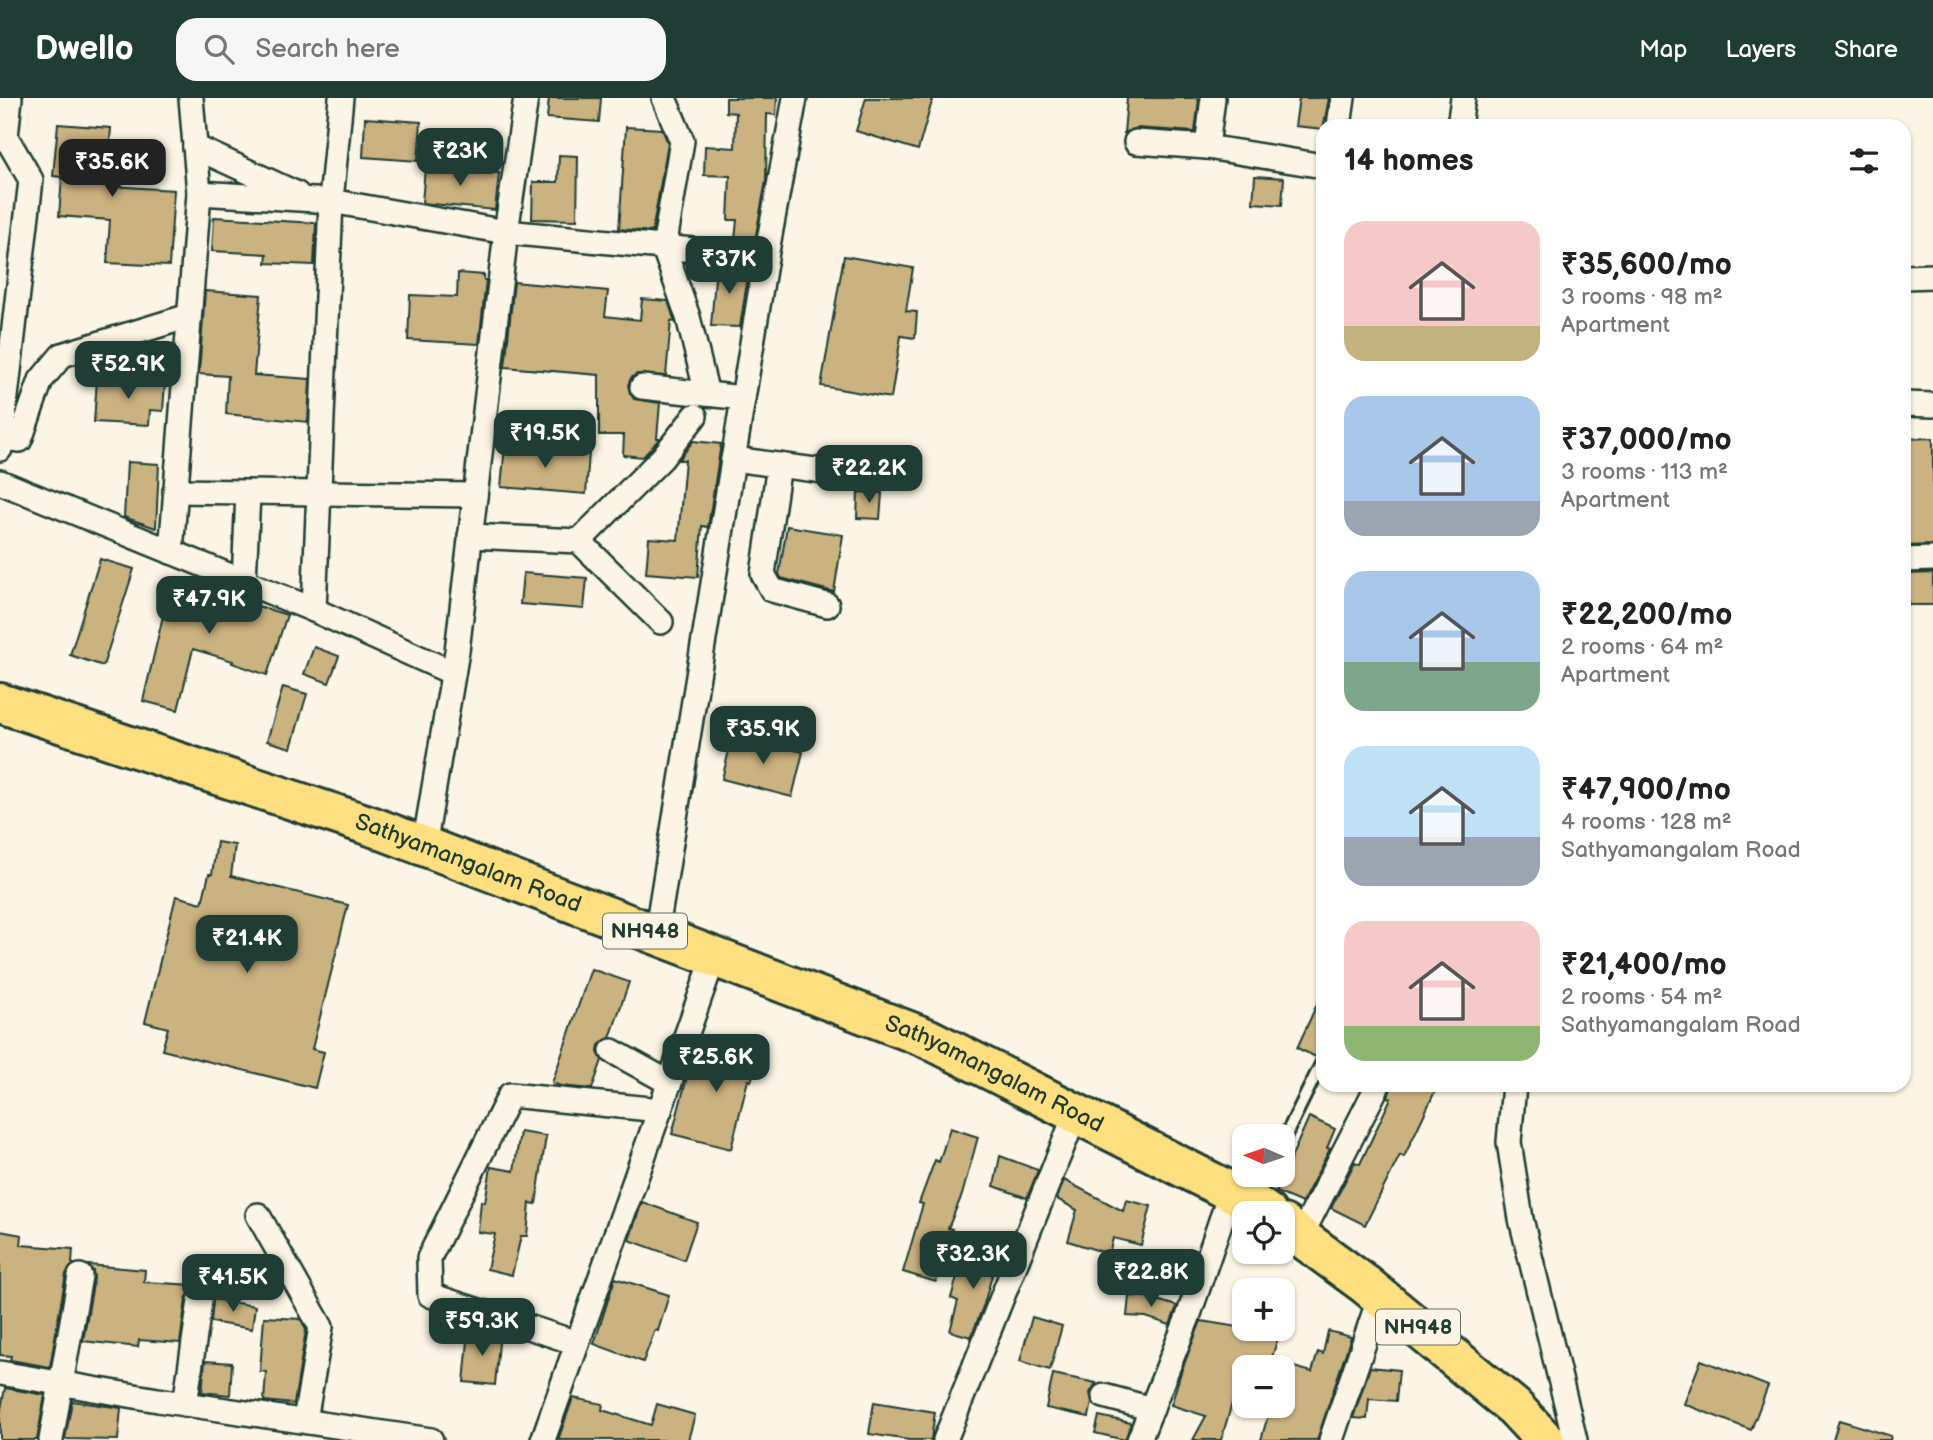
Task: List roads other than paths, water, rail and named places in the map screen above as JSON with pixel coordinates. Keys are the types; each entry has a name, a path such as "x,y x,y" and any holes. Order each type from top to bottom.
{"highway":[{"name":"Sathyamangalam Road","path":"0,703 371,826 927,1038 1255,1201"},
{"name":"Sathyamangalam Road","path":"1295,1229 1514,1406 1545,1440"}],"street":[{"path":"10,98 6,137 31,180 1,443 20,439 41,380 62,355 189,316"},
{"path":"171,552 199,194 191,98"},
{"path":"314,610 331,201 341,98"},
{"path":"425,847 453,673 506,232 526,98"},
{"path":"664,98 682,141 664,248 688,317 706,394"},
{"path":"656,935 765,257 795,98"},
{"path":"1207,147 1213,98"},
{"path":"1340,119 1343,98"},
{"path":"1460,119 1463,98"},
{"path":"1136,142 1207,147 1316,165"},
{"path":"195,147 308,200"},
{"path":"199,194 331,201 506,232 765,257"},
{"path":"1911,277 1933,276"},
{"path":"642,387 743,398"},
{"path":"1911,404 1933,405"},
{"path":"579,541 662,458 695,416"},
{"path":"733,459 869,477"},
{"path":"779,465 764,574 772,590 827,605"},
{"path":"0,482 314,610 453,673"},
{"path":"175,491 475,495"},
{"path":"244,582 248,493"},
{"path":"470,536 579,541 661,622"},
{"path":"1911,559 1933,559"},
{"path":"543,1440 714,957"},
{"path":"612,1051 670,1083"},
{"path":"1272,1201 1372,1092"},
{"path":"1513,1092 1509,1142 1521,1219 1575,1440"},
{"path":"577,1343 430,1295 429,1258 510,1095 660,1110"},
{"path":"945,1440 1076,1113"},
{"path":"258,1215 321,1327 306,1420"},
{"path":"1139,1440 1188,1317 1232,1256"},
{"path":"51,1440 80,1276"},
{"path":"1331,1440 1380,1296"},
{"path":"185,1404 200,1301"},
{"path":"0,1373 185,1404 306,1420 389,1437 431,1440"},
{"path":"1104,1396 1152,1409"}],"lane":[{"path":"1292,1124 1316,1074"}]}
